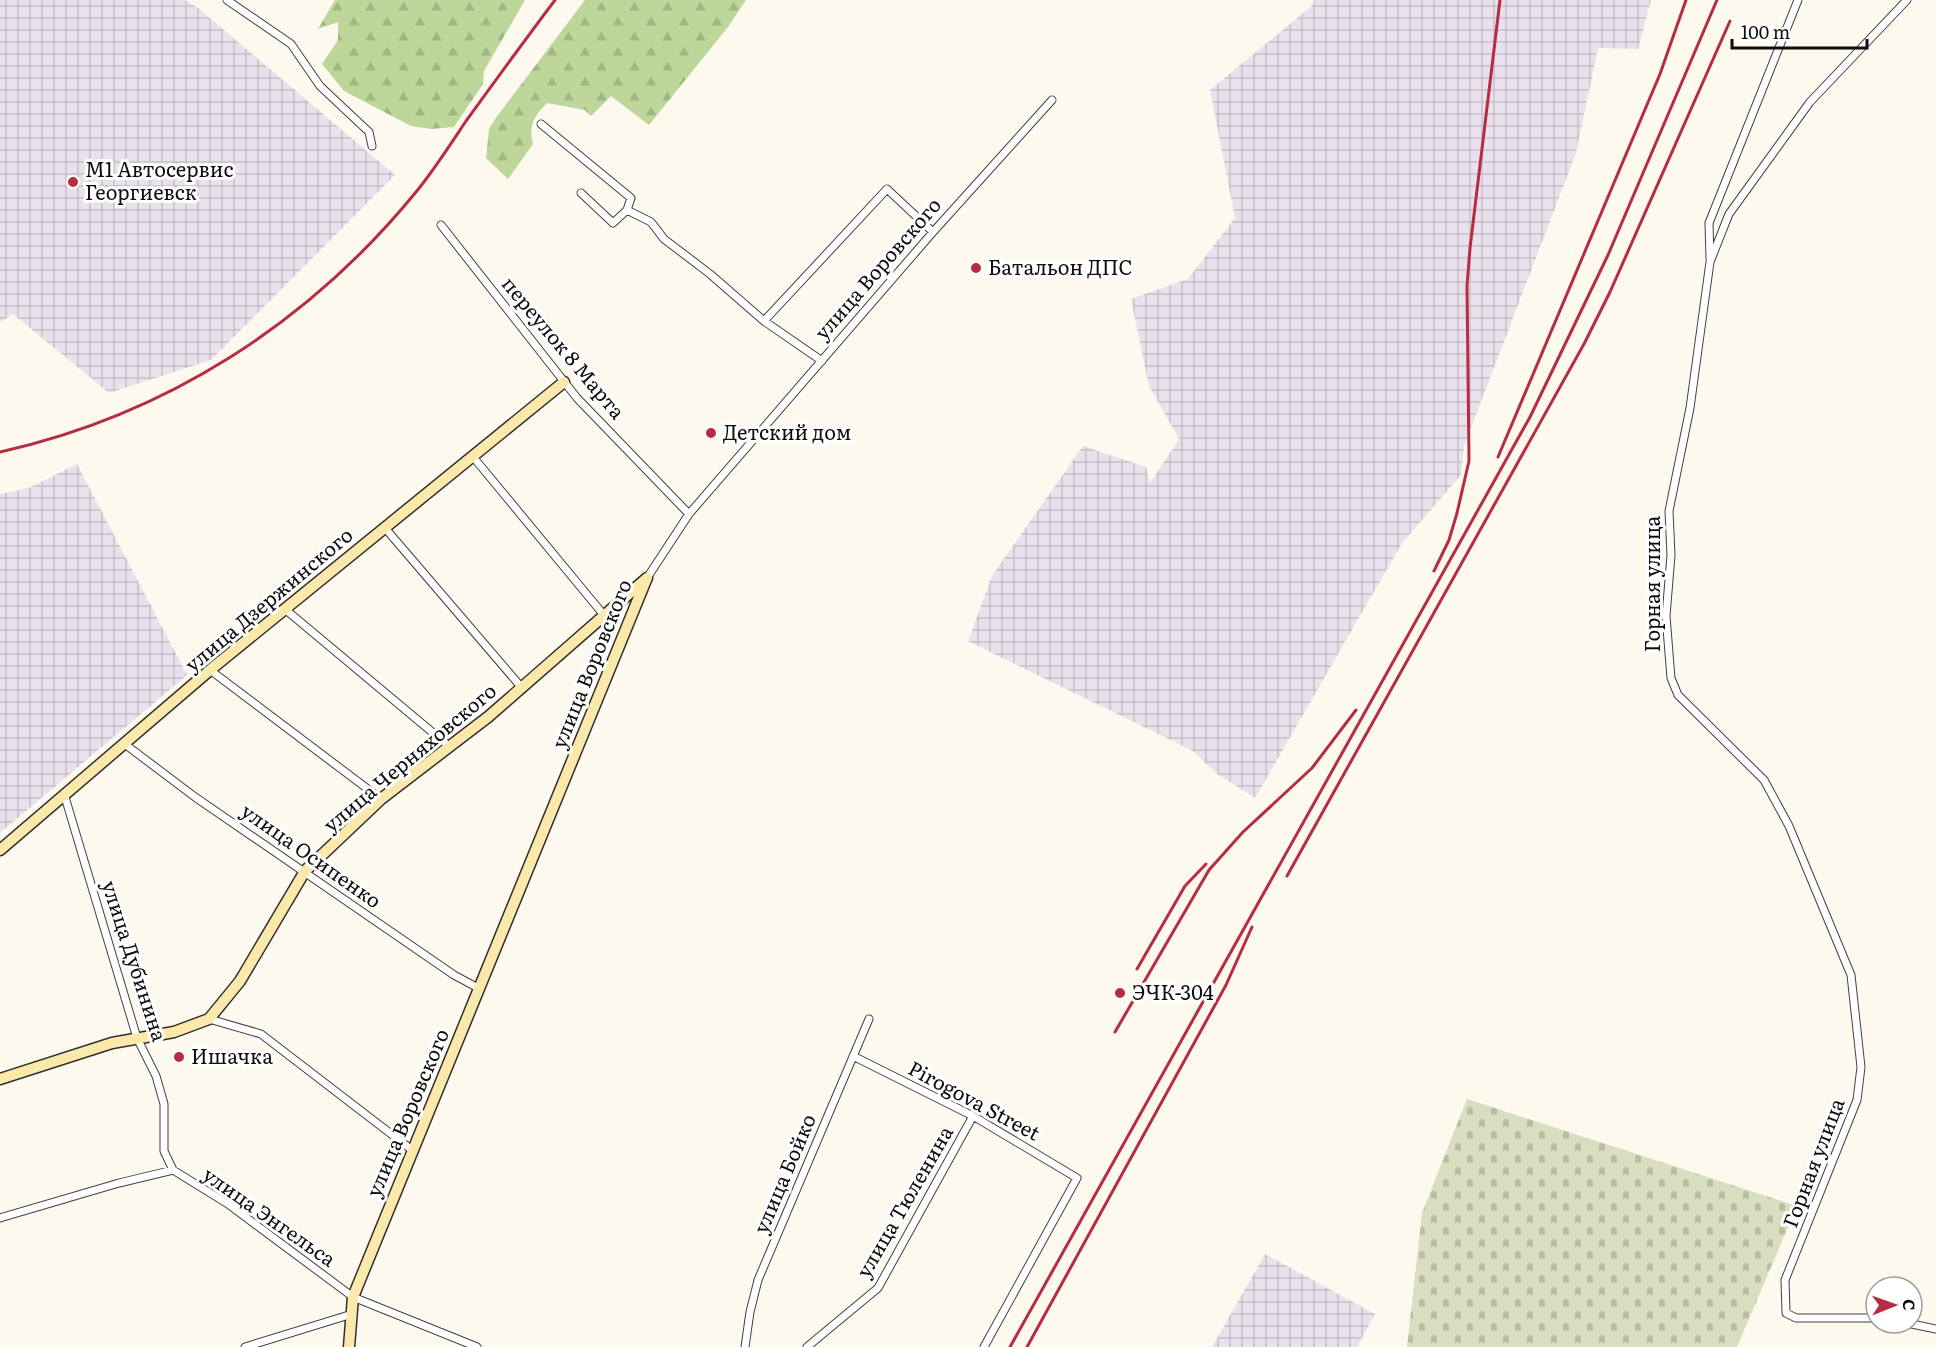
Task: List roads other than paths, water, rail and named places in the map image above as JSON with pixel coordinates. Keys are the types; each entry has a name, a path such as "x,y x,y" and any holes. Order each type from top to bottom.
{"street":[{"path":"227,0 291,44 320,86 369,132 372,146"},
{"path":"1710,262 1709,223 1798,0"},
{"name":"Горная улица","path":"1864,1318 1796,1318 1786,1313 1785,1280 1857,1100 1862,1067 1859,1025 1851,975 1784,817 1764,780 1678,695 1671,678 1666,616 1671,555 1669,511 1690,408 1710,262 1729,214 1810,102 1908,0"},
{"name":"улица Воровского","path":"349,1347 349,1315 352,1297 647,578 689,514 933,232 1052,100"},
{"path":"541,124 631,198 627,210 613,223 580,193"},
{"path":"764,321 887,189 933,232"},
{"path":"627,210 651,222 664,239 710,274 764,321 822,361"},
{"name":"переулок 8 Марта","path":"441,225 564,382 689,514"},
{"name":"улица Дзержинского","path":"0,850 126,745 210,670 474,458 564,382"},
{"path":"474,458 603,614"},
{"path":"385,528 522,688"},
{"name":"улица Черняховского","path":"209,1019 240,981 305,871 381,799 450,747 522,688 603,614 647,578"},
{"path":"286,610 450,747"},
{"path":"210,670 381,799"},
{"name":"улица Осипенко","path":"126,745 195,797 454,975 480,989"},
{"name":"улица Дубинина","path":"65,797 137,1038 156,1076 165,1104 164,1151 173,1170"},
{"path":"0,1079 112,1042 174,1032 209,1019 261,1034 412,1150"},
{"name":"улица Бойко","path":"745,1347 758,1280 869,1019"},
{"name":"Pirogova Street","path":"853,1056 973,1116 1077,1178 984,1347"},
{"name":"улица Тюленина","path":"807,1347 878,1288 973,1116"},
{"name":"улица Энгельса","path":"0,1218 119,1183 173,1170 228,1204 352,1297 477,1347"},
{"path":"245,1347 349,1315"}],"railway":[{"path":"0,452 61,436 120,414 176,388 230,357 281,322 329,283 374,239 416,192 555,0"},
{"path":"1434,571 1449,540 1469,461 1467,286 1500,0"},
{"path":"1498,457 1660,74 1686,0"},
{"path":"1010,1347 1530,417 1608,255 1717,0"},
{"path":"1287,876 1584,344 1610,292 1730,21"},
{"path":"1115,1032 1209,870 1243,832 1312,768 1356,710"},
{"path":"1137,969 1185,886 1206,864"},
{"path":"1027,1347 1226,985 1252,927"}],"place":[{"name":"М1 Автосервис Георгиевск","path":"73,182"},
{"name":"Батальон ДПС","path":"976,268"},
{"name":"Детский дом","path":"711,433"},
{"name":"ЭЧК-304","path":"1120,993"},
{"name":"Ишачка","path":"179,1057"}]}
